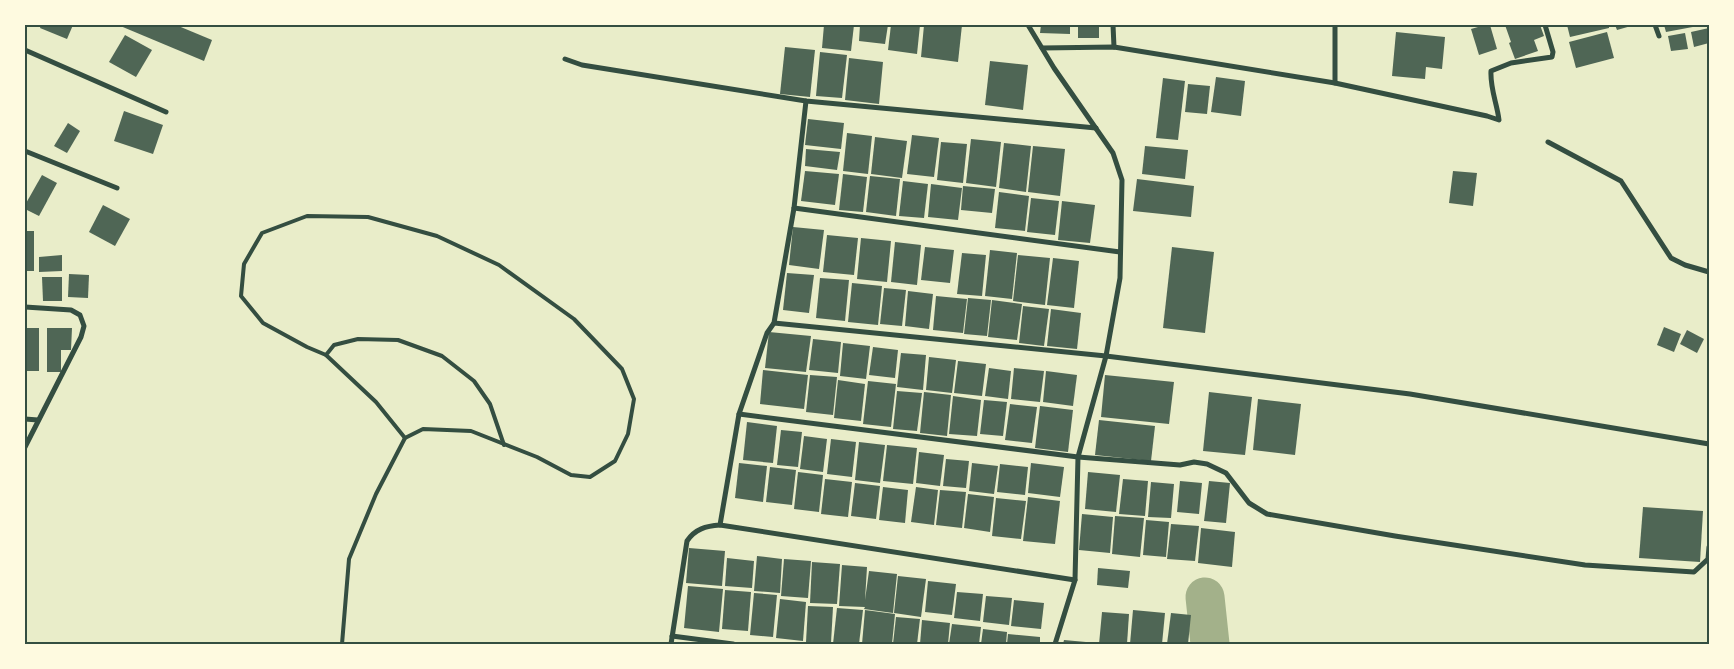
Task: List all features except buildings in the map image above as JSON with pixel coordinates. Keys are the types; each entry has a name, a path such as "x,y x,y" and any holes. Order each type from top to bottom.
{"street":[{"path":"1028,25 1054,68 1113,153 1122,180 1120,278 1106,356 1078,457 1075,580 1056,644"},
{"path":"1113,25 1114,47"},
{"path":"1334,25 1335,83"},
{"path":"1042,48 1114,47 1335,83 1498,120 1497,104 1490,84 1491,71 1511,63 1552,57 1553,52 1545,25"},
{"path":"1656,25 1659,36"},
{"path":"25,50 166,112"},
{"path":"565,58 582,65 806,101 1096,128"},
{"path":"720,525 739,414 767,332 774,322 794,208 806,101"},
{"path":"1548,142 1621,181 1671,258 1685,266 1709,272"},
{"path":"25,151 117,188"},
{"path":"794,208 1120,252"},
{"path":"25,307 71,310 80,315 84,326 81,337 25,447"},
{"path":"774,322 1106,356 1410,394 1709,444"},
{"path":"739,414 1078,457 1180,465 1194,462 1207,464 1226,473 1249,503 1267,514 1585,565 1694,572 1708,560 1709,547"},
{"path":"25,419 38,420"},
{"path":"672,644 687,541 692,534 707,526 720,525 1075,580"},
{"path":"672,636 733,644"}],"lane":[{"path":"342,644 349,559 376,494 405,438 423,428 471,431 537,457 570,474 590,477 615,461 628,434 634,399 622,369 574,319 499,265 437,236 368,217 307,216 262,233 244,264 241,296 263,322 307,347 326,355 376,402 405,438"},
{"path":"326,355 334,345 358,339 398,340 442,356 474,381 490,404 504,445"}],"waterway":[{"path":"1205,597 1210,644"}]}
